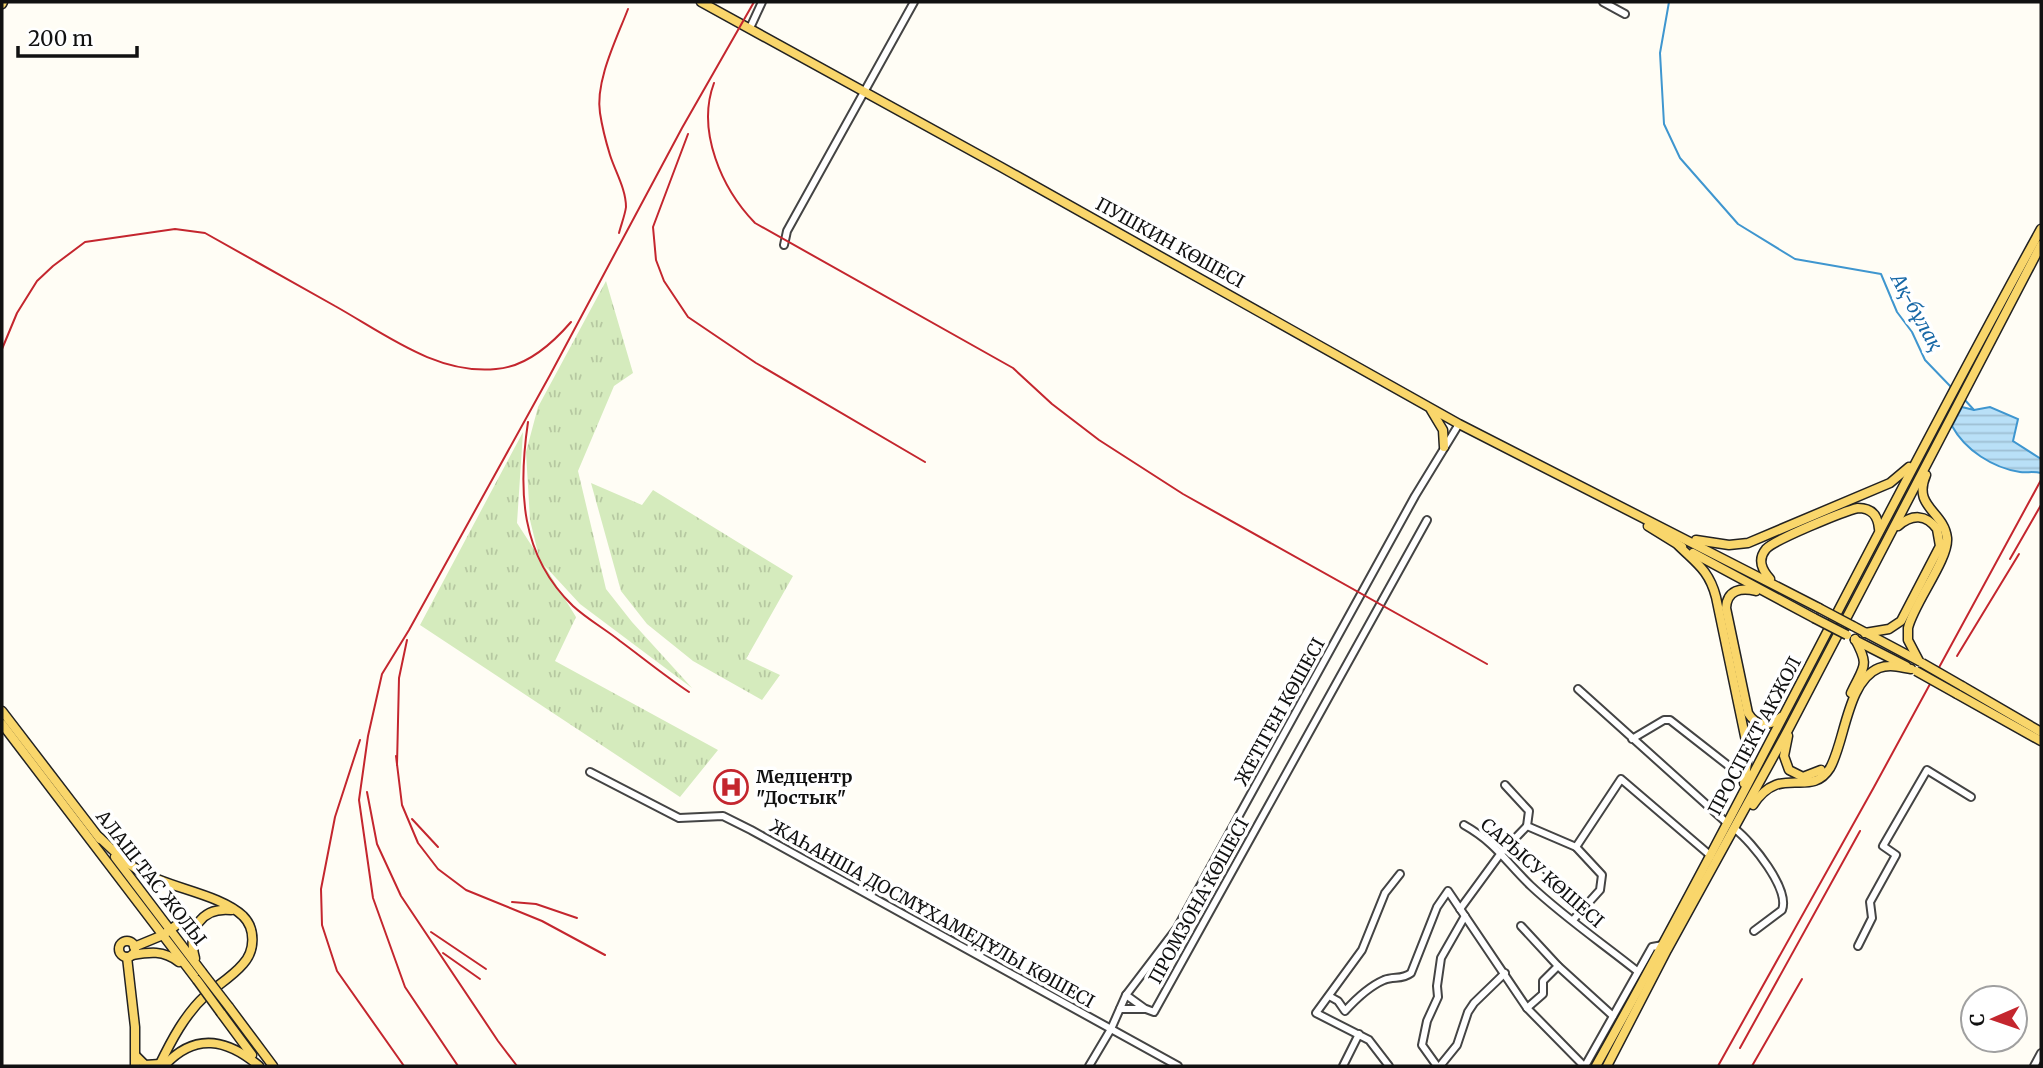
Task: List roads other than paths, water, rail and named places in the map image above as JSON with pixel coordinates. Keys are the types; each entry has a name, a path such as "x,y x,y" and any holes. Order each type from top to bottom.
{"main road":[{"name":"ПУШКИН КӨШЕСІ","path":"701,2 1459,424 1681,541"},
{"path":"1943,421 1957,383 2041,229"},
{"path":"1943,421 1962,394 2041,245"},
{"path":"1429,407 1442,425 1444,447"},
{"name":"ПРОСПЕКТ АКЖОЛ","path":"1609,1066 1731,826 1738,802 1921,451 1943,421"},
{"name":"ПРОСПЕКТ АКЖОЛ","path":"1731,826 1740,821 1890,537 1930,459 1943,421"},
{"path":"1681,541 1748,543 1896,480 1911,466 1921,451"},
{"path":"1921,662 1908,640 1909,624 1947,543 1944,527 1922,495 1930,459"},
{"path":"1777,586 1761,567 1764,551 1769,546 1858,508 1868,509 1873,513 1879,530"},
{"path":"1865,633 1886,630 1901,621 1940,546 1937,530 1930,521 1919,517 1905,520 1890,537"},
{"path":"1681,541 1777,586 1921,662 2041,732"},
{"path":"1681,541 1766,593 1914,670 2041,741"},
{"path":"1681,541 1700,564 1714,590 1746,741 1747,772 1738,802"},
{"path":"1766,593 1738,589 1729,597 1726,608 1748,713 1752,719 1763,725 1776,721 1785,714"},
{"path":"1788,730 1784,757 1789,770 1803,777 1817,773 1829,759 1846,703 1865,663 1863,652 1850,637"},
{"path":"1740,821 1765,789 1773,784 1812,782 1825,773 1836,753 1848,712 1864,679 1881,667 1914,670"},
{"name":"АЛАШ ТАС ЖОЛЫ","path":"2,711 196,963 199,976 221,1013 260,1066"},
{"name":"АЛАШ ТАС ЖОЛЫ","path":"2,724 188,968 229,1007 273,1066"},
{"path":"99,837 141,872 225,905 242,915 250,926 252,946 249,956 194,1008 161,1066"},
{"name":"ПРОСПЕКТ АКЖОЛ","path":"1596,1066 1662,944 1714,858"},
{"path":"196,963 192,942 197,924 210,911 234,911"},
{"path":"131,953 172,930 186,918 197,924"},
{"path":"131,953 163,953 188,968"},
{"path":"131,953 135,1066"},
{"path":"136,1056 145,1065 161,1066 184,1050 205,1043 230,1046 260,1066"}],"street":[{"path":"750,28 762,2"},
{"path":"784,245 787,231 914,2"},
{"path":"1603,2 1625,14"},
{"name":"ЖЕТІГЕН КӨШЕСІ","path":"1088,1066 1111,1029 1126,995 1177,928 1459,424"},
{"name":"ПРОМЗОНА КӨШЕСІ","path":"1146,1009 1154,1012 1160,1002 1427,520"},
{"path":"1578,689 1758,851 1784,897 1782,910 1754,932"},
{"path":"1632,739 1664,720 1671,720 1734,771 1747,772"},
{"path":"1858,946 1872,918 1870,902 1896,855 1883,846 1927,770 1971,797"},
{"name":"ЖАҺАНША ДОСМҰХАМЕДҰЛЫ КӨШЕСІ","path":"590,772 679,818 723,816 1178,1066"},
{"path":"1576,847 1621,779 1714,858"},
{"path":"1460,909 1501,853 1527,826 1529,811 1505,785"},
{"name":"САРЫСУ КӨШЕСІ","path":"1464,825 1493,844 1529,885 1637,971"},
{"path":"1527,826 1576,847 1602,875 1600,890 1573,920"},
{"path":"1543,867 1585,906"},
{"path":"1389,1066 1369,1040 1316,1013 1362,950 1385,893 1400,874"},
{"path":"1337,1022 1354,1001 1382,982 1402,978 1411,973 1437,907 1448,891 1527,1008 1584,1066 1652,947 1662,944"},
{"path":"1465,916 1441,958 1438,997 1427,1021 1422,1045 1439,1066 1457,1045 1468,1012 1474,1003 1505,973"},
{"path":"1521,926 1558,966 1613,1016"},
{"path":"1527,1008 1543,994 1543,981 1558,966"},
{"path":"1126,995 1146,1009"},
{"path":"1329,996 1338,1001 1345,1012"},
{"path":"1120,1009 1146,1009"},
{"path":"1343,1066 1359,1034"},
{"path":"2034,1066 2041,1053"},
{"path":"1570,1066 1577,1060"}],"water":[{"path":"1962,407 1974,410 1990,407 2018,419 2013,441 2041,459 2041,473 2000,467 1972,450 1952,426"}],"waterway":[{"name":"Ақ-бұлақ","path":"1669,2 1660,53 1664,124 1680,158 1738,224 1795,259 1881,274 1897,312 1912,332 1925,360 1952,388"},
{"name":"Ақ-бұлақ","path":"1964,399 1974,410"}],"railway":[{"path":"458,1066 405,987 373,898 359,800 368,736 382,674 409,630 682,128 754,2"},
{"path":"619,233 626,200 612,161 599,101 608,60 628,9"},
{"path":"714,83 708,120 715,158 732,194 755,223 1013,368 1052,404 1099,440 1183,494 1487,664"},
{"path":"688,134 653,227 656,260 664,281 688,317 756,363 925,462"},
{"path":"2,349 17,313 37,281 85,242 175,229 205,233 392,340 453,366 496,369 518,364 547,346 571,322"},
{"path":"528,422 523,472 524,497 533,543 542,565 555,586 578,611 689,692"},
{"path":"1718,1066 2041,480"},
{"path":"2010,559 2041,505"},
{"path":"1957,656 2019,554"},
{"path":"397,765 399,678 407,640"},
{"path":"360,740 335,817 321,889 322,925 337,971 404,1066"},
{"path":"396,756 402,805 418,843 438,869 466,890 542,921 605,955"},
{"path":"367,792 377,844 401,896 517,1066"},
{"path":"412,819 438,847"},
{"path":"1740,1048 1860,831"},
{"path":"512,902 536,904 577,918"},
{"path":"431,932 486,969"},
{"path":"443,953 480,979"},
{"path":"1752,1066 1802,979"}],"place":[{"name":"Медцентр \"Достык\"","path":"731,787"}]}
